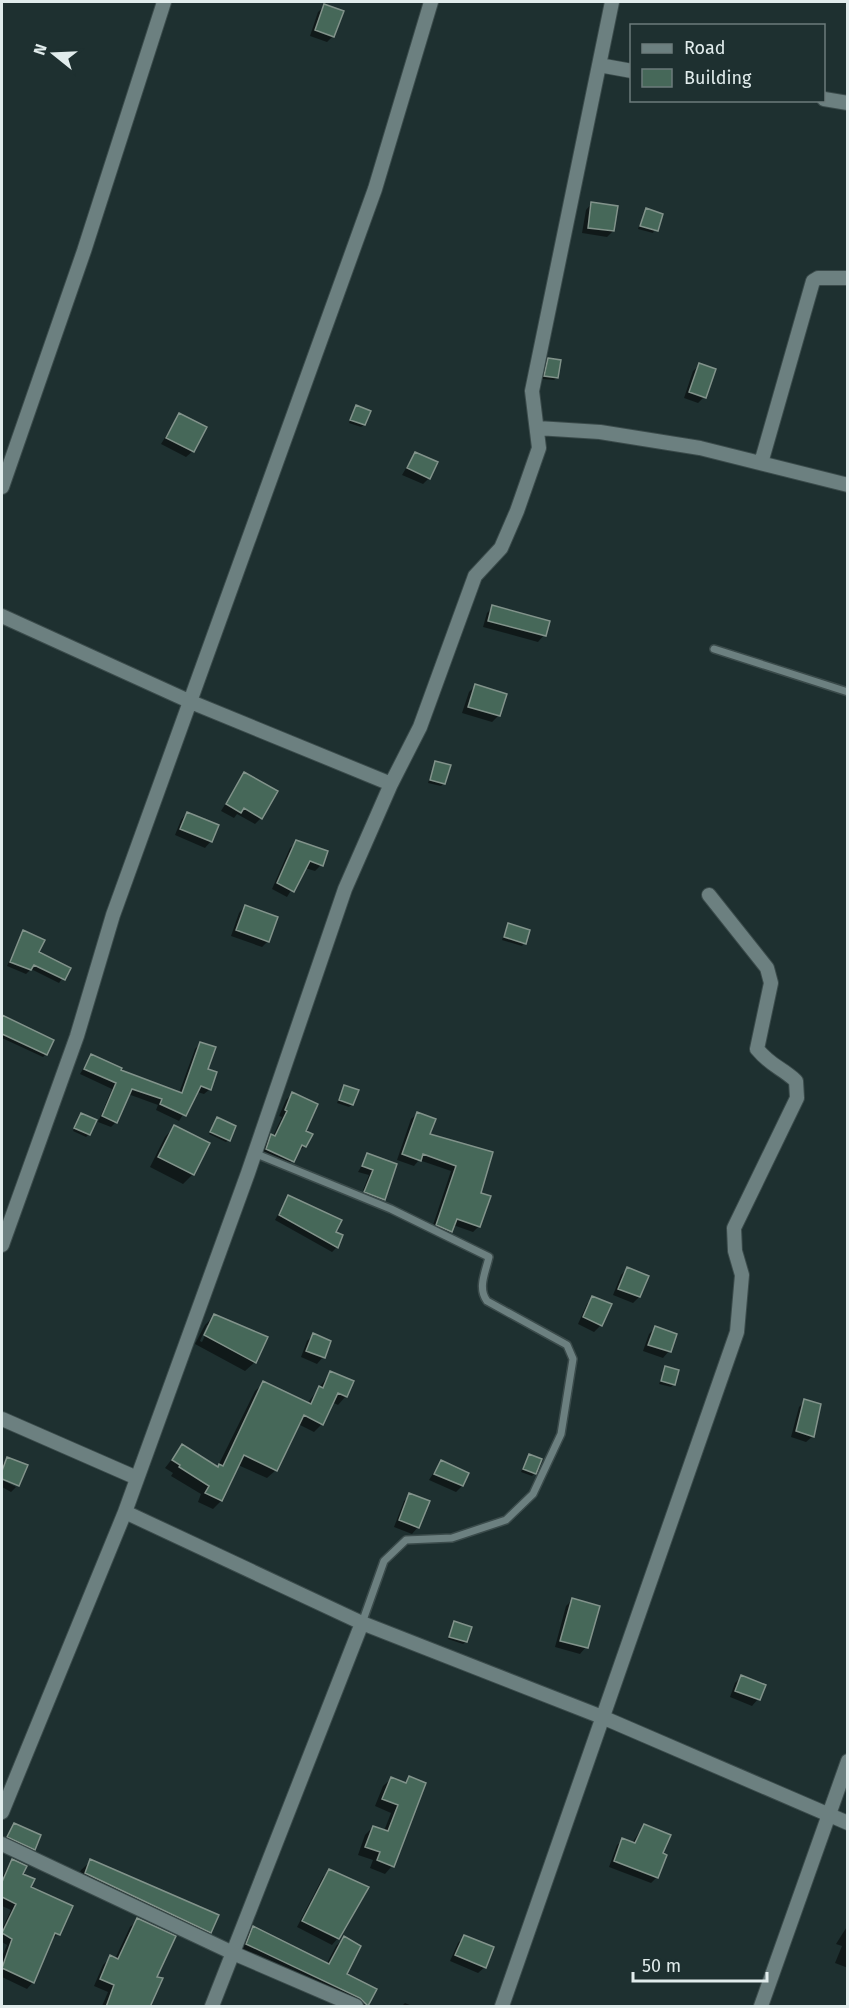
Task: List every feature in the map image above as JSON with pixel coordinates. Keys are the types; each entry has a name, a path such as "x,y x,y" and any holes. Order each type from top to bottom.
{"street":[{"path":"2,487 84,250 164,2"},
{"path":"2,1245 77,1036 113,915 375,189 431,2"},
{"path":"2,1812 125,1512 254,1153 345,889 391,784 420,727 475,576 501,548 539,448 532,391 612,2"},
{"path":"599,64 630,71"},
{"path":"825,99 848,103"},
{"path":"761,463 813,281 818,278 848,278"},
{"path":"537,428 600,432 689,446 848,485"},
{"path":"2,616 191,702 391,784"},
{"path":"502,2007 737,1332 742,1275 735,1251 734,1228 797,1098 796,1081 787,1072 776,1069 757,1049 771,982 767,968 709,895"},
{"path":"2,1419 137,1479"},
{"path":"125,1512 362,1623 602,1717 848,1824"},
{"path":"212,2007 362,1623"},
{"path":"760,2007 848,1761"},
{"path":"2,1844 233,1953 356,2007"}],"lane":[{"path":"714,649 848,692"},
{"path":"254,1153 391,1209 489,1257 481,1288 487,1301 567,1345 573,1359 561,1434 534,1494 506,1520 484,1529 452,1538 406,1540 384,1561 362,1623"}],"building":[{"path":"324,4 344,11 334,37 315,30"},
{"path":"591,202 618,206 614,231 588,228"},
{"path":"646,208 663,214 658,231 640,226"},
{"path":"548,358 561,360 558,378 544,376"},
{"path":"699,363 716,369 706,398 689,392"},
{"path":"356,405 371,411 365,425 350,420"},
{"path":"179,413 207,427 194,452 166,438"},
{"path":"415,452 438,462 430,479 407,468"},
{"path":"492,605 550,621 546,636 488,621"},
{"path":"475,684 507,694 500,716 468,707"},
{"path":"435,761 451,765 445,784 430,780"},
{"path":"244,772 278,791 262,819 244,808 241,813 226,804"},
{"path":"187,812 219,825 212,842 180,829"},
{"path":"296,840 328,851 323,866 310,861 294,892 277,883"},
{"path":"245,905 278,917 269,942 236,930"},
{"path":"508,923 530,930 526,944 504,937"},
{"path":"23,930 45,940 39,952 71,968 65,980 34,965 31,970 10,962"},
{"path":"2,1015 54,1040 47,1055 2,1034"},
{"path":"200,1042 216,1047 208,1069 217,1072 211,1090 201,1086 186,1116 160,1104 162,1099 132,1089 117,1123 102,1116 116,1083 84,1069 91,1054 122,1068 121,1070 182,1093"},
{"path":"344,1085 359,1090 353,1105 339,1100"},
{"path":"292,1092 318,1104 306,1131 313,1134 306,1147 302,1145 294,1162 266,1149 271,1134 275,1136 287,1111 285,1110"},
{"path":"417,1112 436,1119 430,1134 493,1152 481,1193 491,1196 480,1227 457,1219 452,1232 436,1225 456,1166 423,1154 421,1161 402,1154"},
{"path":"81,1113 97,1120 90,1135 74,1128"},
{"path":"217,1117 236,1126 230,1141 210,1132"},
{"path":"174,1125 210,1143 194,1175 158,1157"},
{"path":"367,1153 397,1164 385,1200 364,1192 373,1170 362,1166"},
{"path":"288,1195 342,1220 336,1232 343,1235 338,1248 279,1215"},
{"path":"627,1267 649,1276 640,1297 618,1289"},
{"path":"592,1296 612,1304 602,1326 583,1317"},
{"path":"214,1314 268,1337 256,1363 204,1335"},
{"path":"655,1326 677,1334 671,1352 648,1345"},
{"path":"313,1333 331,1341 325,1358 306,1351"},
{"path":"665,1366 679,1370 675,1385 661,1381"},
{"path":"330,1371 354,1381 347,1397 338,1393 323,1425 304,1415 277,1471 244,1455 222,1501 205,1493 209,1486 172,1460 182,1444 218,1467 219,1464 223,1466 263,1381 311,1404 319,1386 323,1388"},
{"path":"804,1399 821,1404 814,1437 796,1431"},
{"path":"529,1454 542,1459 536,1474 523,1469"},
{"path":"7,1457 28,1465 19,1486 2,1479"},
{"path":"441,1460 469,1473 463,1486 434,1474"},
{"path":"409,1493 430,1501 419,1528 399,1520"},
{"path":"572,1598 600,1606 588,1648 560,1641"},
{"path":"454,1621 472,1627 467,1642 449,1637"},
{"path":"741,1675 766,1685 760,1700 735,1691"},
{"path":"409,1776 426,1783 394,1867 377,1860 380,1852 365,1847 373,1826 388,1831 398,1805 382,1799 391,1777 406,1783"},
{"path":"14,1823 41,1835 35,1850 7,1837"},
{"path":"644,1824 671,1835 663,1853 667,1855 658,1878 614,1861 622,1838 635,1843"},
{"path":"12,1859 27,1866 23,1874 35,1879 31,1887 73,1906 60,1935 55,1933 34,1983 2,1968 12,1939 2,1933 16,1904 2,1897 2,1882"},
{"path":"90,1859 219,1915 211,1933 85,1873"},
{"path":"329,1869 369,1887 339,1939 302,1921"},
{"path":"137,1918 176,1936 157,1977 163,1978 150,2007 106,2007 114,1985 100,1979 110,1955 118,1959"},
{"path":"253,1926 329,1964 344,1936 361,1946 347,1974 377,1989 368,2006 360,1998 246,1944"},
{"path":"464,1935 494,1947 486,1968 455,1955"}]}
